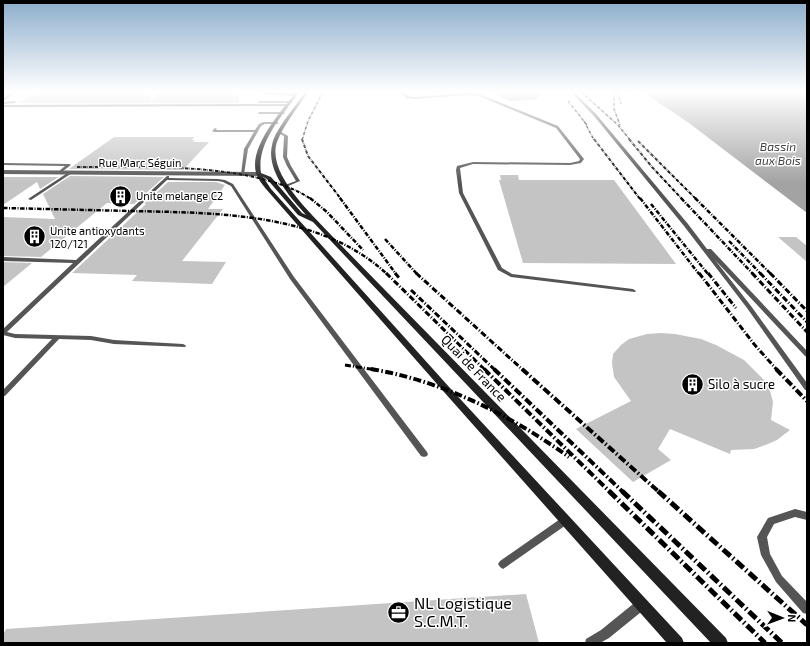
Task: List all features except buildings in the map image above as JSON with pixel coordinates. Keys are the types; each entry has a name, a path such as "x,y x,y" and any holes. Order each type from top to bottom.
{"main road":[{"name":"Quai de France","path":"288,122 274,147 273,154 276,169 286,186 342,249 720,643"},
{"path":"277,123 259,150 257,164 258,174 269,190 447,390 677,643"},
{"name":"Rue Marc Séguin","path":"258,174 276,169"},
{"path":"258,174 269,178 300,214 317,222"}],"street":[{"name":"Rue Marc Séguin","path":"3,172 258,174"}],"lane":[{"path":"545,122 557,127 582,159 580,162 570,164 473,163 458,167 460,193 500,268 511,274 633,291"},
{"path":"600,122 686,225 748,306 807,388"},
{"path":"242,174 246,149 256,131 261,124 277,123"},
{"path":"215,128 214,131 256,131"},
{"path":"281,133 287,138 285,157 298,181 286,186"},
{"path":"3,164 69,165 59,172"},
{"path":"29,172 41,164"},
{"path":"30,199 70,173"},
{"path":"172,173 3,332 15,336 91,338 114,342 183,346"},
{"path":"165,179 218,180 232,185 292,278 424,454"},
{"path":"686,225 765,308 807,355"},
{"path":"3,259 78,262"},
{"path":"3,394 57,337"},
{"path":"807,516 795,514 771,521 762,537 766,555 779,579 807,609"},
{"path":"503,564 566,520"},
{"path":"590,643 605,634 642,604"}],"water":[{"name":"Bassin aux Bois","path":"688,122 807,122 807,213"}],"railway":[{"path":"302,139 308,122"},
{"path":"585,122 594,140"},
{"path":"615,122 630,140"},
{"path":"302,139 308,156 341,199"},
{"path":"594,139 640,199"},
{"path":"629,139 652,167 682,199"},
{"path":"638,141 770,273"},
{"path":"77,167 165,167 230,173 260,178 288,187 311,199"},
{"path":"310,198 327,212 363,250"},
{"path":"340,198 396,274"},
{"path":"640,198 699,274"},
{"path":"681,198 753,274"},
{"path":"651,204 708,274"},
{"path":"3,208 198,213 232,215 266,220 299,227 331,238 360,254 387,274"},
{"path":"385,239 417,273"},
{"path":"729,241 761,274"},
{"path":"386,273 485,370"},
{"path":"395,273 400,279"},
{"path":"417,273 523,370"},
{"path":"699,273 754,344 777,370"},
{"path":"708,273 736,308"},
{"path":"752,273 807,332"},
{"path":"760,273 807,322"},
{"path":"770,273 807,311"},
{"path":"411,290 495,370"},
{"path":"345,365 372,369"},
{"path":"372,369 377,370"},
{"path":"372,369 424,382 475,402 523,427 569,457"},
{"path":"484,369 610,492"},
{"path":"494,369 623,492"},
{"path":"522,369 659,492"},
{"path":"776,369 807,401"},
{"path":"609,491 765,643"},
{"path":"622,491 782,643"},
{"path":"658,491 807,625"}],"place":[{"name":"Unite melange C2","path":"120,196"},
{"name":"Unite antioxydants 120/121","path":"34,237"},
{"name":"Silo à sucre","path":"692,384"},
{"name":"NL Logistique S.C.M.T.","path":"398,612"}]}
